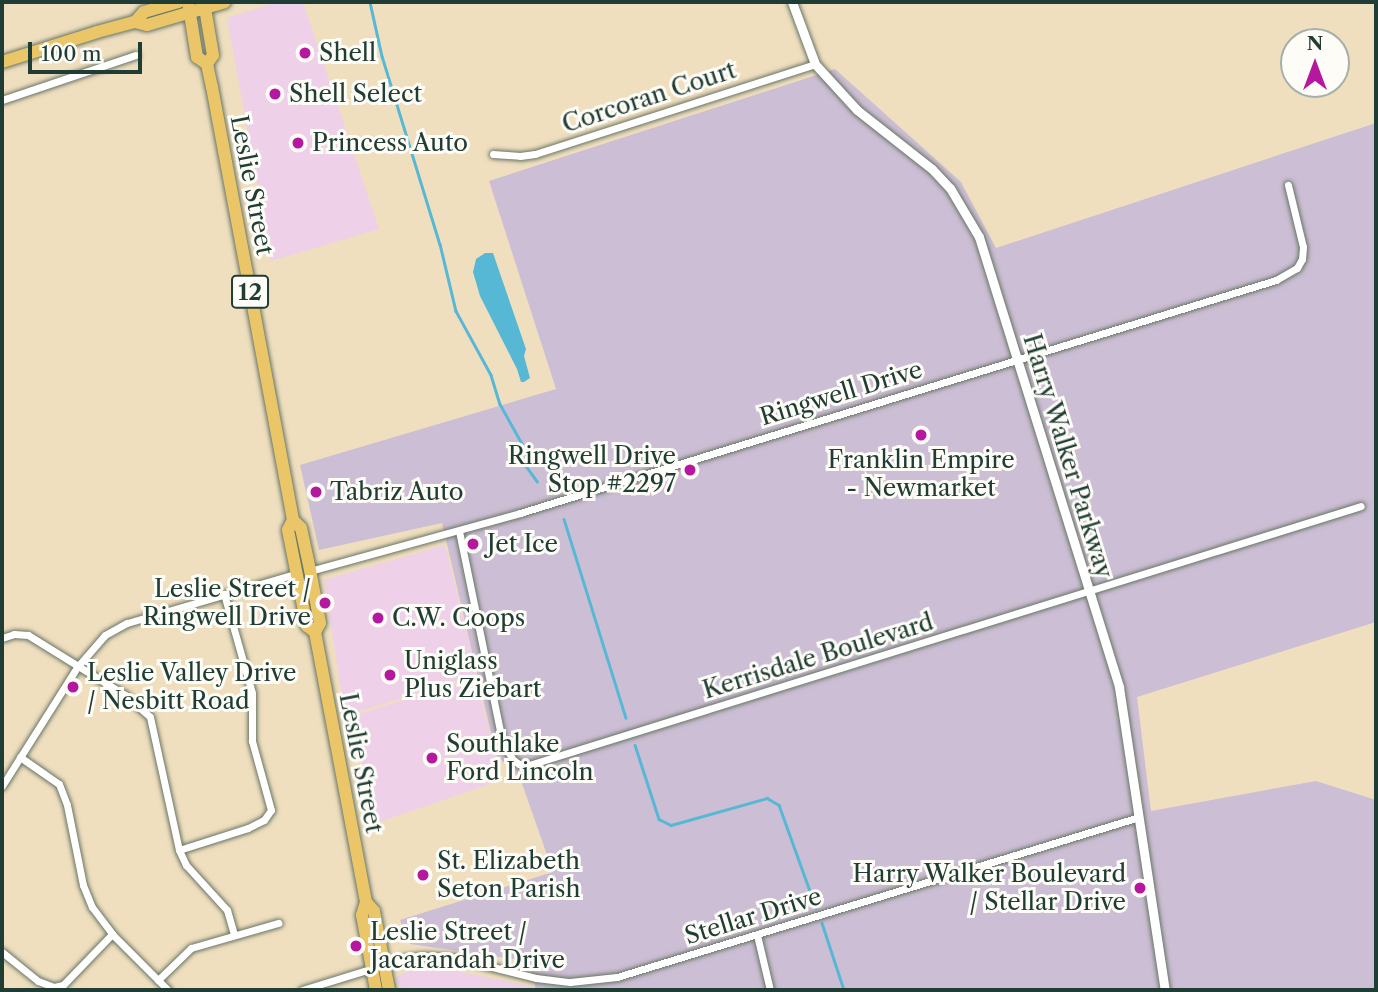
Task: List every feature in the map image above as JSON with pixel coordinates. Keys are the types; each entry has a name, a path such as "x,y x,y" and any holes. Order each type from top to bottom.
{"main road":[{"path":"135,22 144,12 179,2"},
{"path":"2,62 135,22 147,25 189,7 225,2"},
{"name":"Leslie Street","path":"205,5 213,55 207,64"},
{"name":"Leslie Street","path":"189,7 197,57 207,64 293,520 301,528 310,570 320,623 314,632"},
{"name":"Leslie Street","path":"293,520 288,530 296,573 307,626 314,632 366,902 374,911 378,967 376,990"},
{"name":"Leslie Street","path":"378,967 389,990"}],"street":[{"name":"Harry Walker Parkway","path":"792,2 815,64 857,110 932,169 950,188 979,237 1119,687 1165,990"},
{"path":"2,100 136,55"},
{"name":"Corcoran Court","path":"493,154 535,154 815,64"},
{"name":"Ringwell Drive","path":"2,786 78,666 105,635 127,622 296,573 459,531 1289,274 1297,268 1303,247 1288,185"},
{"name":"Kerrisdale Boulevard","path":"459,531 502,741 507,753 519,764 539,764 1361,506"},
{"path":"179,850 248,828 264,820 271,810 252,741 252,693 224,594"},
{"path":"2,638 14,634 28,635 125,695 150,718 179,850 186,865 227,910 234,934"},
{"path":"20,757 59,784 67,805 83,885 92,907 112,934 168,990"},
{"name":"Stellar Drive","path":"302,990 406,958 444,956 536,978 570,982 634,973 1139,817"},
{"path":"158,980 191,948 278,923"},
{"path":"2,953 38,981 54,987 63,985 112,934"},
{"path":"757,935 769,990"}],"shaded area":[{"path":"277,2 303,2 379,229 271,261 227,18"},
{"path":"835,69 961,182 996,248 1376,123 1376,622 1137,697 1151,811 1316,781 1376,800 1376,990 536,990 528,961 410,944 400,920 553,872 520,778 496,755 442,523 319,550 300,465 556,389 489,181"},
{"path":"445,545 477,674 345,716 324,580"},
{"path":"476,677 501,780 374,824 353,716"},
{"path":"415,967 436,967 535,987 536,990 402,990 395,978"}],"water":[{"path":"485,253 493,253 526,349 524,356 530,378 524,382 521,382 480,296 473,272 476,259"}],"waterway":[{"path":"370,2 382,56 440,244 456,311 491,375 500,404 526,451 526,466 537,481"},
{"path":"564,519 626,718"},
{"path":"635,745 659,819 671,825 767,798 779,805 816,908"},
{"path":"822,923 844,990"}],"place":[{"name":"Shell","path":"305,53"},
{"name":"Shell Select","path":"275,94"},
{"name":"Princess Auto","path":"298,143"},
{"name":"Franklin Empire - Newmarket","path":"921,435"},
{"name":"Ringwell Drive Stop #2297","path":"690,470"},
{"name":"Tabriz Auto","path":"316,492"},
{"name":"Jet Ice","path":"473,544"},
{"name":"Leslie Street / Ringwell Drive","path":"325,603"},
{"name":"C.W. Coops","path":"378,618"},
{"name":"Uniglass Plus Ziebart","path":"390,675"},
{"name":"Leslie Valley Drive / Nesbitt Road","path":"73,687"},
{"name":"Southlake Ford Lincoln","path":"432,758"},
{"name":"St. Elizabeth Seton Parish","path":"423,875"},
{"name":"Harry Walker Boulevard / Stellar Drive","path":"1140,888"},
{"name":"Leslie Street / Jacarandah Drive","path":"356,946"}]}
